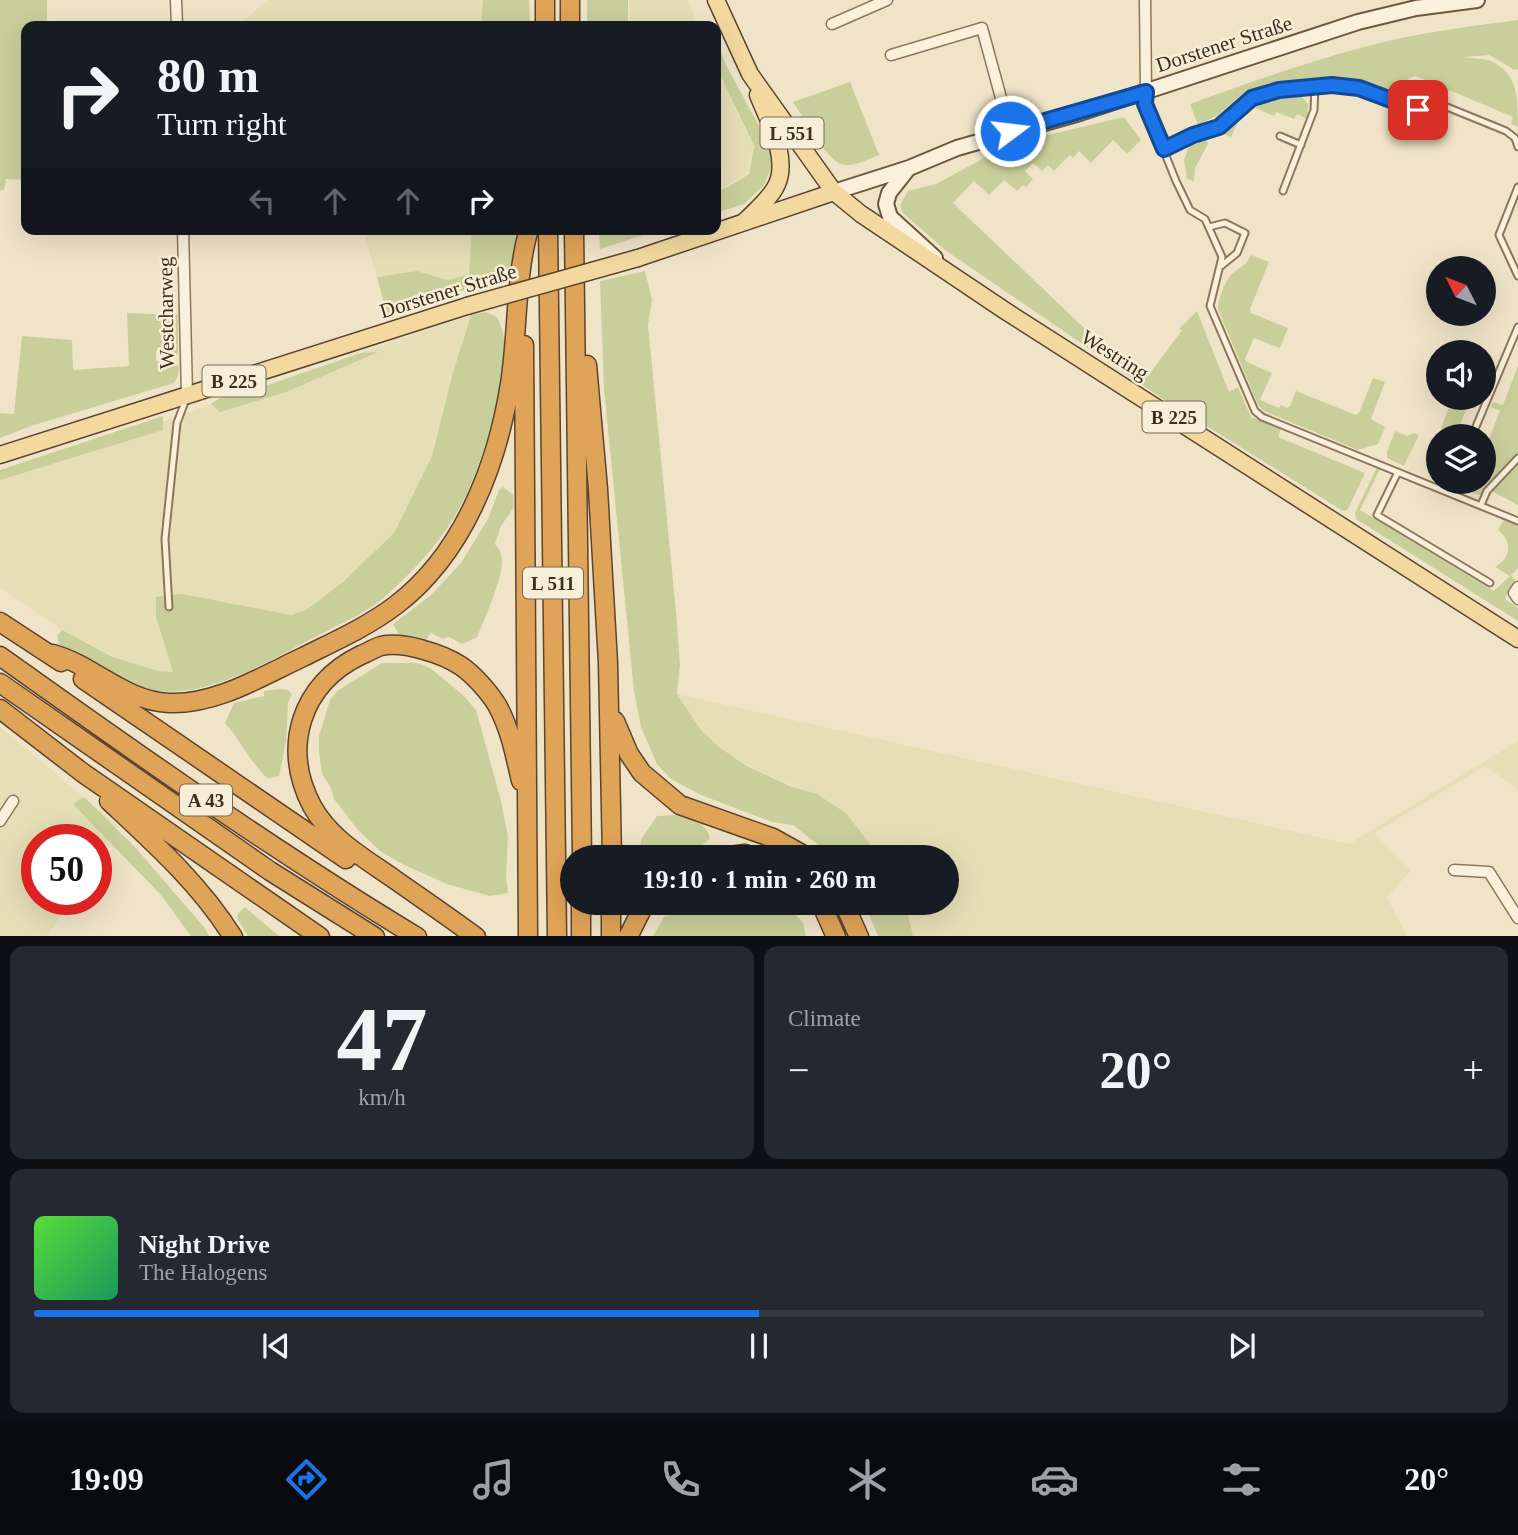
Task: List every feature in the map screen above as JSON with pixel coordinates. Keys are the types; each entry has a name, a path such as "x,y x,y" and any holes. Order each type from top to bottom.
{"highway":[{"path":"570,0 570,21"},
{"path":"53,654 70,659 97,677 132,694 169,703 208,698 236,688 340,639 398,604 426,576 451,545 472,508 489,466 510,383 521,259 527,235"},
{"path":"528,235 524,356 528,936"},
{"name":"L 511","path":"548,235 557,936"},
{"name":"L 511","path":"574,235 582,845"},
{"path":"576,294 587,367 598,489 608,663 612,845"},
{"path":"0,622 53,654 119,706 286,820 403,895 476,936"},
{"path":"476,936 336,838 312,807 299,776 297,750 300,724 312,695 344,664 381,646 412,647 461,666 496,703 504,720 528,815"},
{"name":"A 43","path":"0,656 274,846 416,936"},
{"path":"608,663 616,726 628,754 642,773 680,805 773,838 785,845"},
{"name":"A 43","path":"0,683 258,863 375,936"},
{"path":"0,709 83,773 320,936"},
{"path":"83,773 175,863 218,912 233,936"},
{"path":"581,915 581,936"},
{"path":"611,915 611,936"},
{"path":"628,936 639,915"},
{"path":"826,915 836,936"},
{"path":"850,915 859,936"}],"main road":[{"name":"L 551","path":"716,0 750,74 834,192"},
{"name":"Dorstener Straße","path":"721,230 909,168 957,148 1146,92 1358,22 1416,8 1477,0"},
{"name":"B 225","path":"743,223 771,194 777,184 780,162 776,141 750,74"},
{"path":"909,168 889,193 886,204 890,217 963,283"},
{"name":"Westring","path":"834,192 861,214 963,283 1518,639"},
{"name":"Dorstener Straße","path":"0,455 467,306 638,258 707,235"}],"street":[{"path":"176,0 177,21"},
{"path":"832,24 887,0"},
{"path":"1145,0 1146,92"},
{"path":"891,55 982,28 1010,131"},
{"name":"Westcharweg","path":"183,235 187,396"},
{"path":"0,821 13,801"},
{"path":"1454,870 1489,872 1518,918"}],"lane":[{"path":"1164,149 1193,135 1219,127 1252,98 1279,90 1332,85 1359,88 1418,110 1434,105 1447,107 1506,131 1515,138 1518,146"},
{"path":"1283,191 1314,110 1315,86"},
{"path":"1146,92 1145,104 1176,181 1190,210 1205,219 1222,257 1210,306 1255,411 1262,417 1426,483"},
{"path":"1280,136 1301,145"},
{"path":"1518,187 1499,235 1518,276"},
{"path":"1209,227 1225,223 1245,233 1237,253 1221,266"},
{"path":"1477,424 1518,327"},
{"path":"169,607 165,539 177,423 187,396"},
{"path":"1481,505 1487,491 1518,458"},
{"path":"1398,472 1377,515 1490,583"},
{"path":"1453,494 1518,521"}],"shaded area":[{"path":"268,0 483,0 481,21 243,21"},
{"path":"629,0 688,0 696,21 630,21"},
{"path":"721,77 753,146 748,173 721,188"},
{"path":"365,235 472,235 470,274 448,280 417,271 377,277"},
{"path":"471,315 432,456 394,533 366,563 306,610 291,615 182,594 160,632 174,672 158,671 111,655 62,630 0,587 0,480"},
{"path":"677,694 1349,844 1518,741 1518,789 1485,766 1374,833 1411,870 1387,898 1407,936 913,936 908,915 959,915 959,845 871,845 846,813 822,797 756,770 719,747 701,730"},
{"path":"0,727 117,825 112,833 112,824 21,824 21,915 61,915 48,936 0,936"}],"green space":[{"path":"0,0 47,0 47,21 21,21 21,180 6,179 4,190 0,190"},
{"path":"483,0 529,0 530,21 481,21"},
{"path":"587,0 628,0 628,21 587,21"},
{"path":"1518,20 1518,69 1515,70 1489,55 1464,57 1491,61 1507,72 1517,97 1518,127 1511,124 1513,117 1449,90 1444,101 1434,83 1415,76 1382,91 1362,83 1326,78 1279,83 1242,94 1218,115 1198,125 1190,104 1374,44"},
{"path":"721,52 771,148 771,168 764,185 744,204 721,211 721,189 749,174 754,146 721,77"},
{"path":"850,82 879,155 846,165 828,154 793,102"},
{"path":"1299,93 1308,104 1307,119 1297,114 1294,119 1276,112 1274,116 1250,106 1241,115 1231,137 1218,132 1248,106 1278,95"},
{"path":"1124,117 1141,140 1127,154 1113,140 1091,163 1079,151 1073,158 1070,155 1054,171 1048,165 1042,171 1033,163 1025,171 1033,179 1026,187 1023,185 1017,191 1004,180 989,195 974,181 953,203 1103,346 1148,376 1182,330 1179,329 1197,311 1229,392 1238,387 1251,417 1281,429 1278,437 1365,473 1348,509 1343,511 1160,397 945,250 903,213 900,205 908,191 936,184 1010,144"},
{"path":"1202,138 1207,140 1208,144 1195,168 1194,181 1187,179 1184,160 1190,143"},
{"path":"472,235 516,235 509,276 387,314 377,277 417,271 448,280 469,274"},
{"path":"599,235 643,235 600,249"},
{"path":"1251,255 1269,262 1250,309 1251,313 1288,328 1280,348 1254,338 1245,359 1272,373 1260,400 1279,408 1281,405 1287,408 1296,391 1356,415 1373,378 1385,382 1371,419 1385,427 1378,444 1358,450 1264,411 1258,405 1218,309 1228,279"},
{"path":"645,271 652,299 648,325 676,612 680,665 677,694 701,730 719,747 747,766 790,786 817,794 846,813 871,845 819,845 793,825 772,822 701,795 671,779 657,764 641,727 634,691 604,389 600,281"},
{"path":"486,312 497,317 502,329 505,353 500,390 477,470 445,532 414,569 381,600 358,615 244,673 201,688 180,691 145,689 119,681 93,668 59,644 57,635 62,630 111,656 158,671 173,672 156,617 156,597 182,594 291,615 306,610 344,581 394,533 432,456 471,315"},
{"path":"127,313 178,315 178,354 169,358 165,355 165,350 156,351 156,361 179,366 174,383 0,438 0,413 14,414 22,336 72,340 73,370 129,366"},
{"path":"378,352 286,392 220,412 211,404 220,398 263,387 361,353"},
{"path":"1518,366 1518,453 1496,477 1495,424 1500,411 1496,409 1496,403 1503,405"},
{"path":"1448,410 1466,410 1461,424 1443,424"},
{"path":"163,416 163,430 0,480 0,470"},
{"path":"1395,431 1407,436 1414,433 1419,435 1404,466 1387,458"},
{"path":"1518,462 1518,505 1496,493 1496,487"},
{"path":"1377,467 1380,469 1360,510 1494,591 1510,576 1495,567 1504,559 1508,550 1506,540 1498,530 1504,520 1518,525 1518,568 1511,575 1517,583 1509,590 1505,599 1518,608 1518,621 1356,519 1355,513"},
{"path":"503,487 513,495 514,507 501,526 495,544 501,554 501,571 477,637 462,644 449,637 443,639 431,633 426,640 401,639 393,624 430,596 461,563 488,519 499,490"},
{"path":"382,663 417,663 430,668 463,695 476,710 508,836 508,893 490,896 447,884 404,865 380,851 358,830 334,799 322,774 319,752 319,736 330,700 337,691"},
{"path":"288,690 292,694 288,703 286,742 279,776 268,779 225,723 234,703 264,696 264,691"},
{"path":"84,797 112,824 92,824 73,804"},
{"path":"678,815 693,820 705,828 710,838 703,845 640,845 657,816"},
{"path":"112,824 134,846 209,936 191,936 160,894 112,844"},
{"path":"245,907 279,936 248,936 237,915"},
{"path":"796,915 803,923 806,936 653,936 664,917"},
{"path":"869,915 908,915 913,936 878,936"}],"route":[{"path":"1010,131 1146,92 1145,104 1164,149 1193,135 1219,127 1252,98 1279,90 1332,85 1359,88 1418,110"}]}
